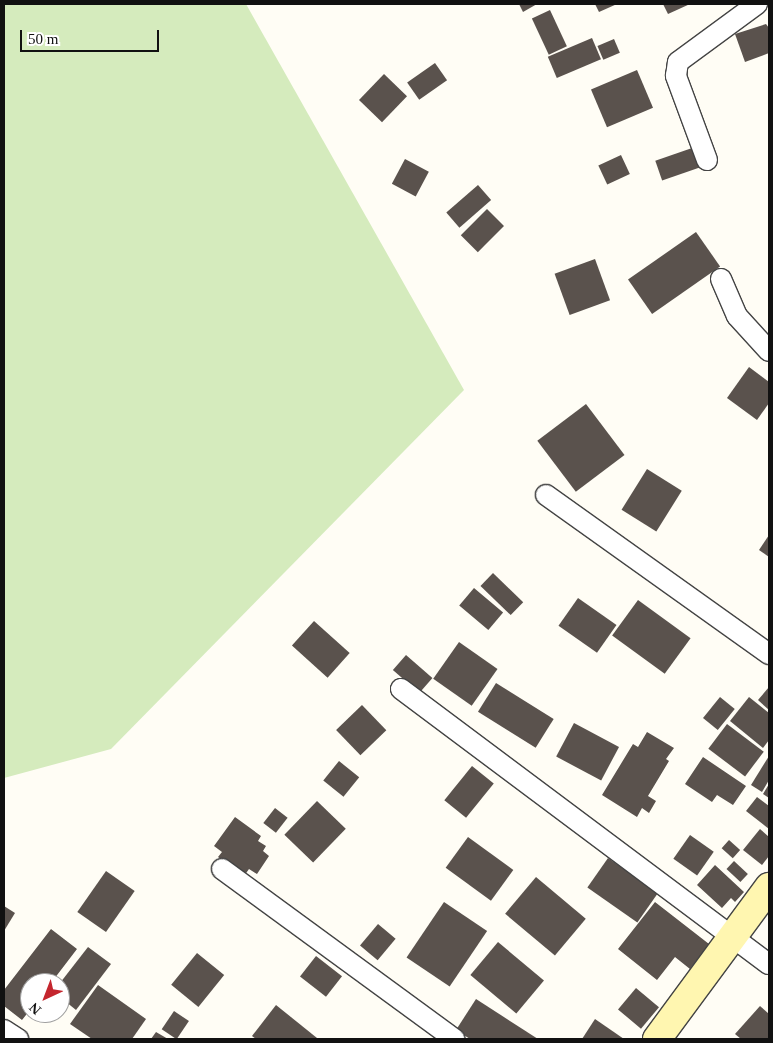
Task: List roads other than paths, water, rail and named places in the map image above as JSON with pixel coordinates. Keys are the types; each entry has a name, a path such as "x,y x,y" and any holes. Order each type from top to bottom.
{"street":[{"path":"707,160 676,76 678,62 757,4"},
{"path":"721,279 737,316 769,352"},
{"path":"546,495 769,654"},
{"path":"401,689 769,964"},
{"path":"222,869 454,1039"},
{"path":"657,1039 769,887"},
{"path":"4,1030 18,1039"}]}
